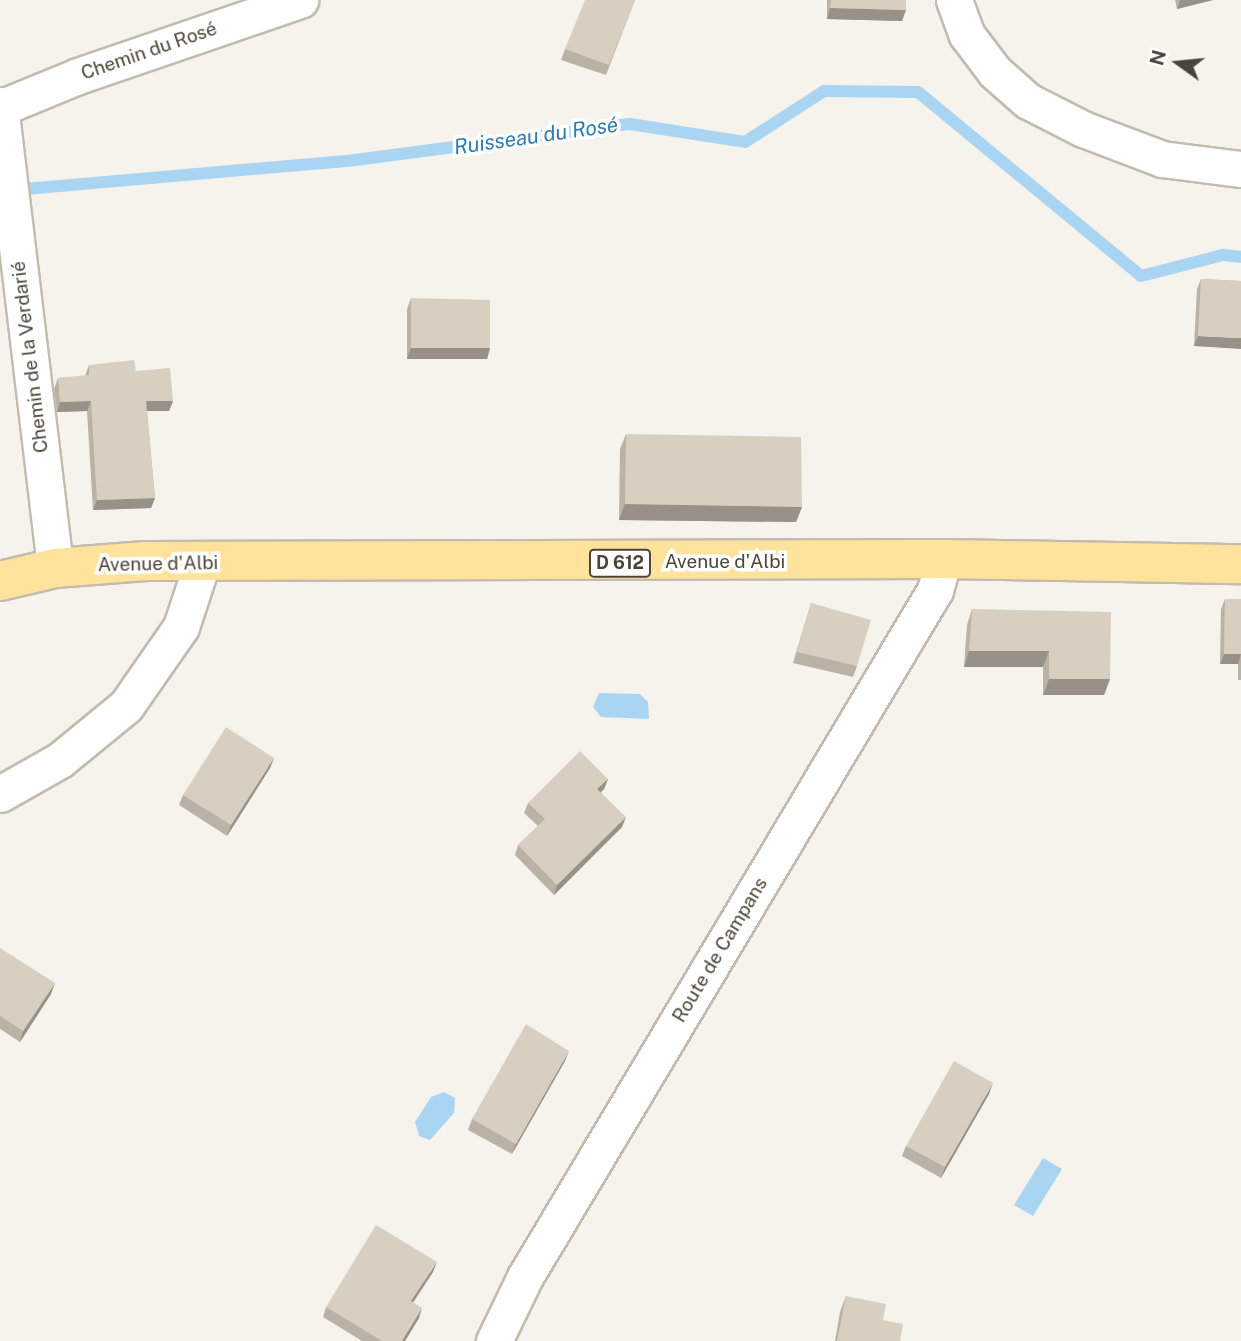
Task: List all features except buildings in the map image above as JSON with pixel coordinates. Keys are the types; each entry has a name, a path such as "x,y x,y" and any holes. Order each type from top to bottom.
{"main road":[{"name":"Avenue d'Albi","path":"0,581 55,568 146,561 202,563 944,559 1241,564"}],"street":[{"name":"Chemin du Rosé","path":"0,107 78,76 300,0"},
{"path":"954,0 967,35 995,72 1028,101 1083,129 1162,159 1241,169"},
{"name":"Chemin de la Verdarié","path":"0,107 55,568"},
{"name":"Route de Campans","path":"494,1341 532,1266 935,590 944,559"},
{"path":"0,794 60,760 126,706 181,627 202,563"}],"water":[{"path":"599,693 640,694 648,702 649,719 601,717 593,707"},
{"path":"444,1092 455,1098 454,1113 430,1140 419,1136 415,1122 431,1097"},
{"path":"1043,1158 1062,1169 1033,1216 1014,1205"}],"waterway":[{"name":"Ruisseau du Rosé","path":"14,190 355,160 630,124 745,142 824,91 918,92 1141,276 1223,255 1241,257"}]}
